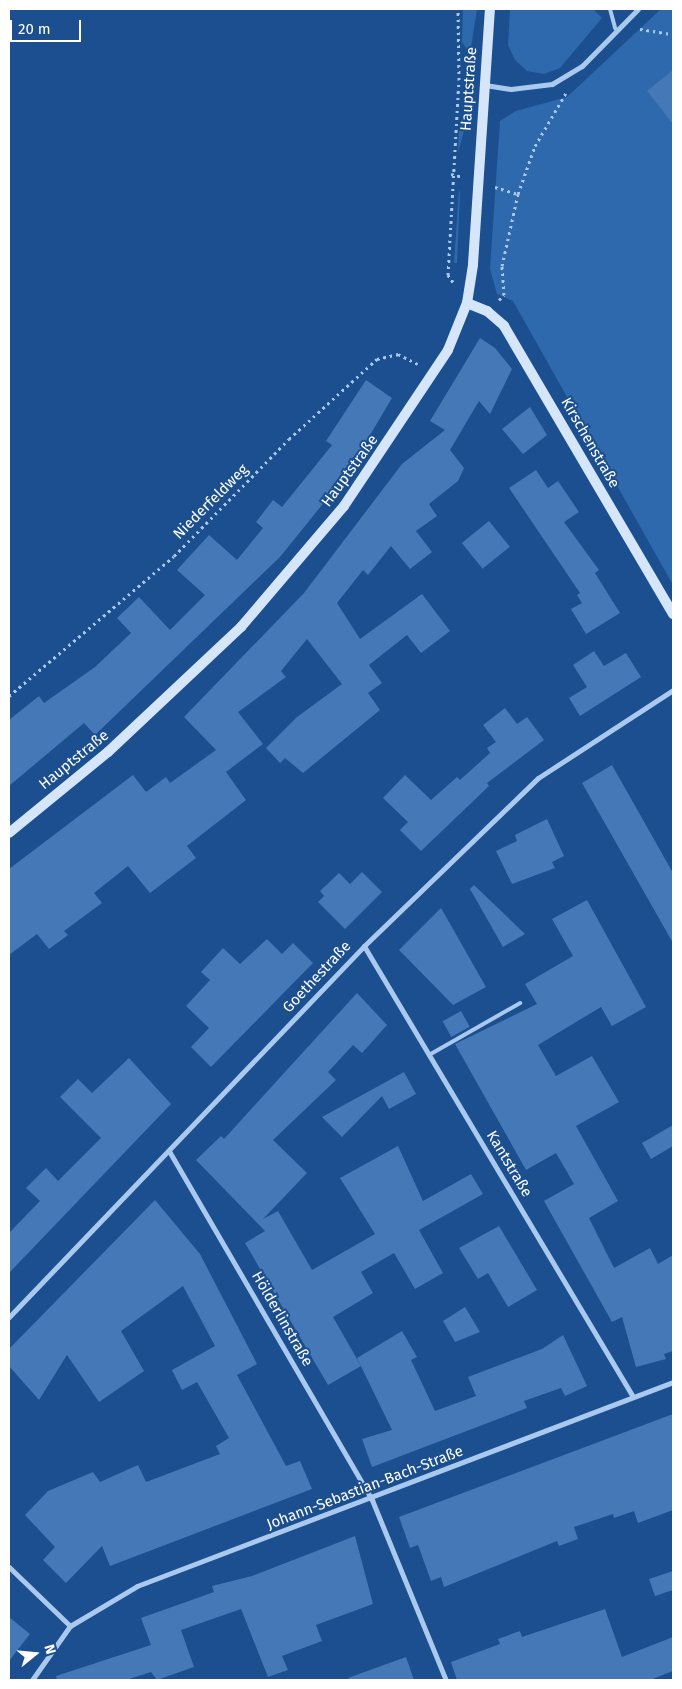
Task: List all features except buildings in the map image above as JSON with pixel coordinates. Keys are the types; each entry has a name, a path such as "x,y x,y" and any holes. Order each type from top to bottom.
{"street":[{"name":"Hauptstraße","path":"9,832 108,752 241,626 344,506 434,372 467,304 490,9"},
{"path":"484,85 537,88 568,76 615,28 638,9"},
{"name":"Kirschenstraße","path":"467,304 487,310 504,326 673,614"},
{"name":"Goethestraße","path":"9,1317 170,1151 364,946 538,778 673,690"},
{"name":"Kantstraße","path":"364,946 632,1395"},
{"name":"Hölderlinstraße","path":"170,1151 372,1500 446,1680"},
{"name":"Johann-Sebastian-Bach-Straße","path":"70,1626 137,1586 372,1500 632,1395 673,1382"},
{"path":"9,1566 70,1626 32,1680"}],"lane":[{"path":"610,9 615,28"},
{"path":"429,1055 520,1003"}],"path":[{"path":"458,9 459,80 448,275 467,304"},
{"path":"615,28 673,34"},
{"path":"487,310 504,295 502,266 518,194 535,146 566,99 568,76"},
{"name":"Niederfeldweg","path":"9,696 174,556 289,439 377,359 398,354 434,372"}],"shaded area":[{"path":"463,9 477,9 470,54 462,42"},
{"path":"510,9 593,9 602,18 560,68 544,74 527,71 515,60 508,45"},
{"path":"661,9 673,9 673,585 513,301 497,294 490,269 500,121 516,111 567,97"},
{"path":"465,112 468,116 458,153 459,126"},
{"path":"459,189 457,263 454,263"}]}
